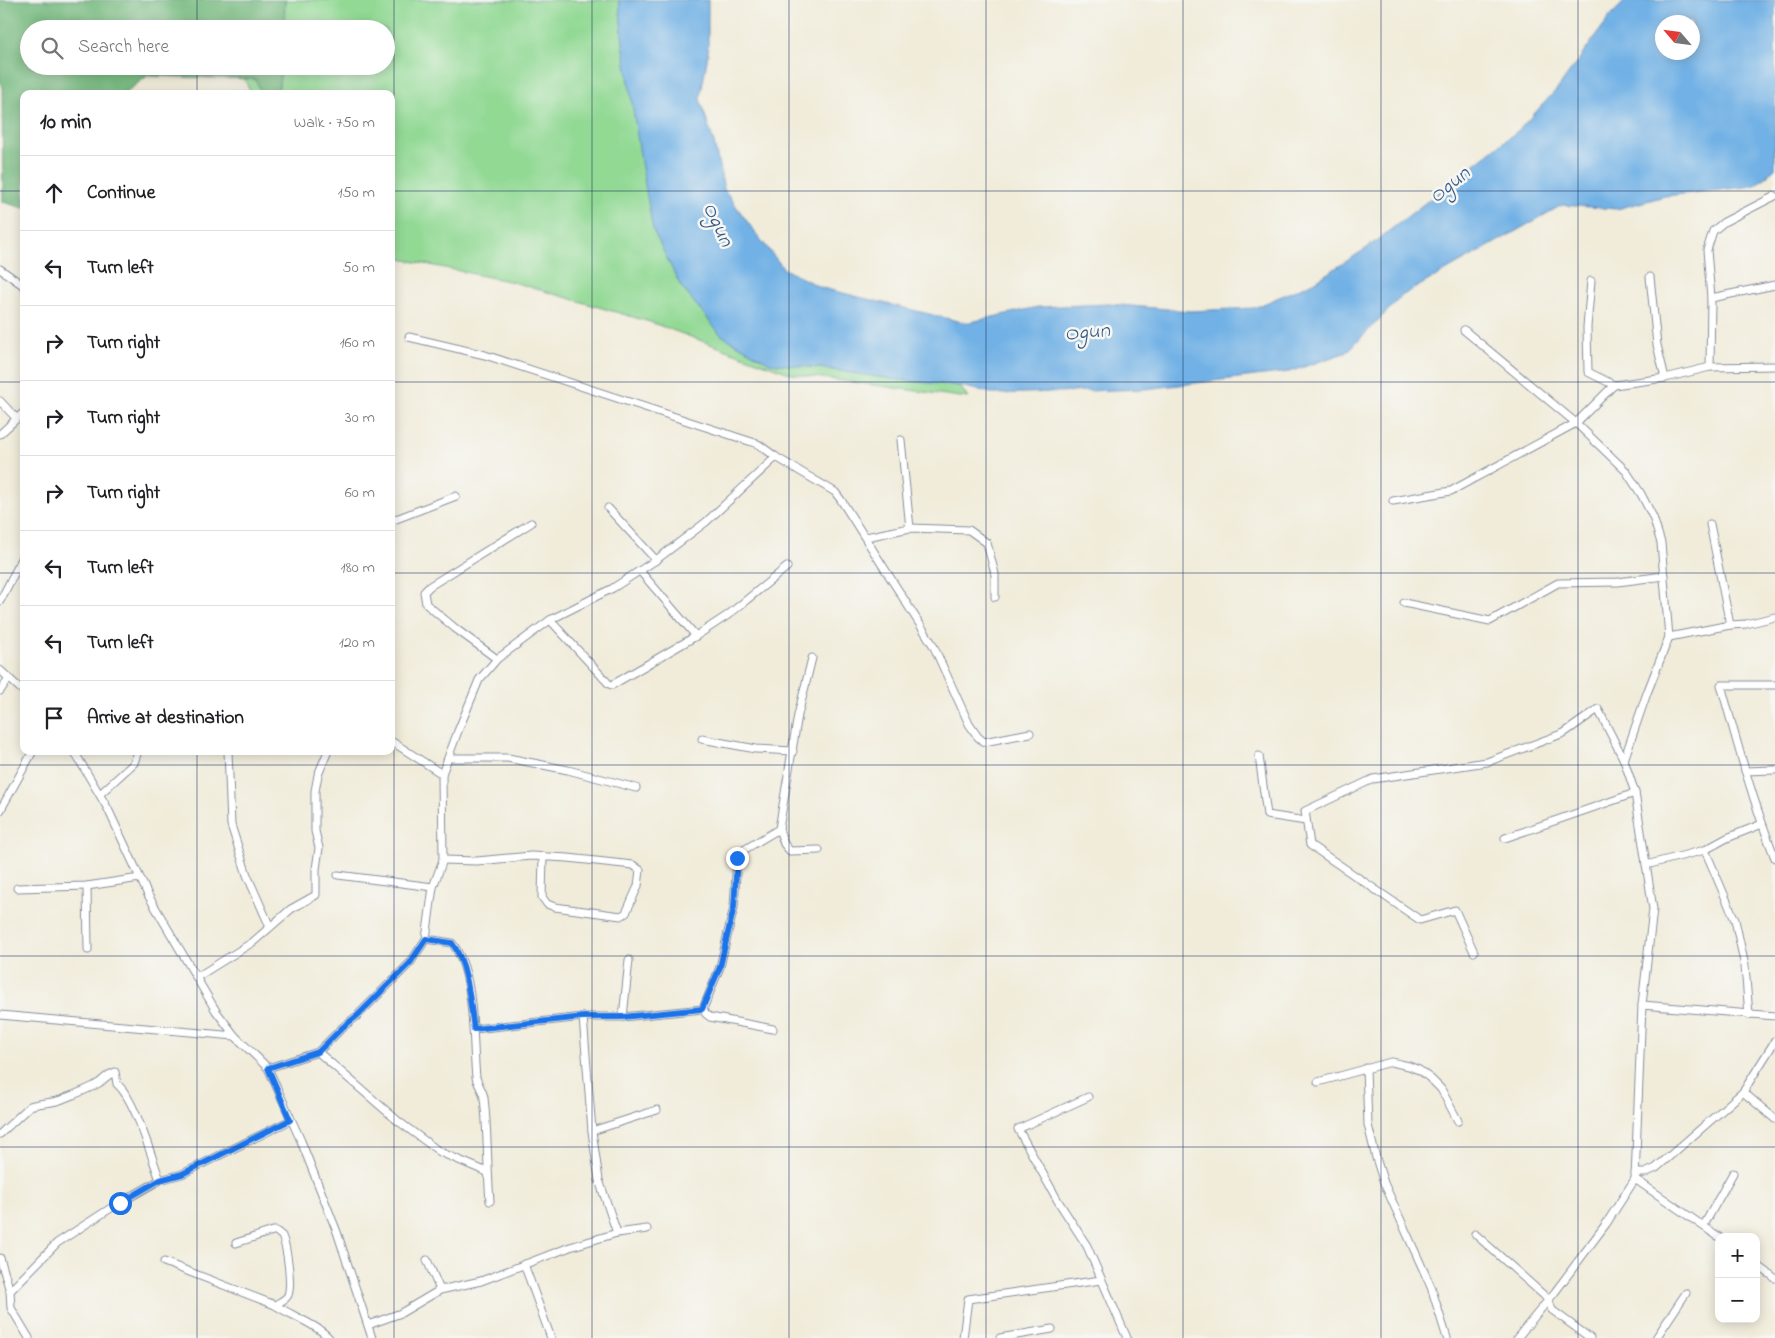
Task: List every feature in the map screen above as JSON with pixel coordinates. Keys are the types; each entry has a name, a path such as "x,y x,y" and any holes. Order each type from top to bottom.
{"street":[{"path":"1710,367 1711,298 1707,250 1714,231 1724,222 1775,196"},
{"path":"0,269 20,283"},
{"path":"1650,277 1657,345 1665,378"},
{"path":"1590,281 1587,327 1588,372 1614,385 1665,378 1710,367 1775,366"},
{"path":"1711,298 1775,285"},
{"path":"1464,330 1576,423 1626,471 1653,517 1661,543 1669,637 1624,760"},
{"path":"409,337 485,355 758,444 776,457 835,492 866,536 933,645 969,724 978,737 984,742 1030,732"},
{"path":"1394,501 1451,491 1576,423 1614,385"},
{"path":"0,401 16,418"},
{"path":"0,434 20,415"},
{"path":"901,440 910,528"},
{"path":"268,1068 318,1052 410,963 426,939 433,887 443,860 442,774 475,688 497,659 550,620 613,588 656,560 706,522 776,457"},
{"path":"395,519 456,496"},
{"path":"608,508 656,560"},
{"path":"497,659 426,604 424,592 430,586 531,523"},
{"path":"1710,524 1730,625"},
{"path":"866,536 910,528 969,530 987,543 995,574 995,597"},
{"path":"0,601 20,563"},
{"path":"550,620 612,685 728,615 787,568"},
{"path":"640,571 696,636"},
{"path":"1404,603 1490,621 1558,583 1618,582 1664,576"},
{"path":"1669,637 1730,625 1746,624 1774,615"},
{"path":"812,658 798,715 779,828 786,849 790,851 819,850"},
{"path":"0,670 20,688"},
{"path":"0,691 9,678"},
{"path":"1775,685 1721,685 1745,771 1775,858"},
{"path":"1474,952 1455,910 1420,920 1310,846 1304,811 1373,779 1487,762 1564,733 1598,709 1624,760 1635,793 1653,910 1642,1005 1635,1176 1606,1224 1555,1292 1517,1338"},
{"path":"702,739 756,748 793,751"},
{"path":"395,745 442,774"},
{"path":"0,811 31,755"},
{"path":"76,755 108,809 148,895 216,1011 235,1036 268,1068 301,1142 337,1232 372,1338"},
{"path":"100,794 134,763 137,755"},
{"path":"228,755 232,825 247,875 270,927"},
{"path":"197,976 253,942 291,909 316,895 316,869 319,848 315,831 315,790 318,775 326,755"},
{"path":"1259,756 1267,815 1306,820"},
{"path":"449,758 508,758 568,770 636,788"},
{"path":"1745,771 1775,770"},
{"path":"1505,838 1635,793"},
{"path":"1646,865 1705,850 1727,838 1762,824"},
{"path":"702,1009 720,967 734,907 737,858 742,850 779,828"},
{"path":"1705,850 1735,920 1745,966 1749,1015"},
{"path":"443,860 477,861 544,856 636,866 640,870 639,879 626,913 621,916 555,907 548,904 542,897 544,856"},
{"path":"338,875 433,887"},
{"path":"17,888 87,886 140,878"},
{"path":"87,886 88,950"},
{"path":"426,939 452,943 459,952 468,986 474,1029 476,1079 484,1098 490,1201"},
{"path":"623,1017 629,960"},
{"path":"1642,1005 1775,1016"},
{"path":"474,1029 583,1017 623,1017 702,1009"},
{"path":"702,1009 710,1017 773,1029"},
{"path":"0,1015 235,1036"},
{"path":"583,1017 592,1131 600,1180 617,1232"},
{"path":"1635,1176 1656,1168 1743,1092 1775,1040"},
{"path":"318,1052 398,1121 440,1152 487,1172"},
{"path":"1318,1082 1391,1062 1409,1066 1419,1070 1441,1089 1458,1121"},
{"path":"1366,1068 1368,1125 1376,1158 1384,1183 1430,1287 1447,1338"},
{"path":"0,1134 30,1106 64,1099 100,1082 106,1075 115,1072 117,1084 122,1088 133,1108 160,1180"},
{"path":"1743,1092 1775,1119"},
{"path":"1088,1097 1018,1130 1058,1201 1087,1246 1128,1338"},
{"path":"592,1131 657,1110"},
{"path":"10,1291 57,1243 160,1180 182,1174 290,1120"},
{"path":"1704,1225 1733,1173"},
{"path":"1635,1176 1715,1233"},
{"path":"368,1325 401,1313 440,1290 481,1281 570,1246 617,1232 647,1229"},
{"path":"236,1243 273,1231 282,1236 289,1270 288,1294 286,1298 275,1305"},
{"path":"1475,1234 1548,1299 1552,1310 1589,1338"},
{"path":"0,1258 10,1291 11,1308 29,1338"},
{"path":"427,1260 440,1290"},
{"path":"164,1262 275,1305 324,1332 329,1338"},
{"path":"524,1264 550,1338"},
{"path":"1760,1267 1775,1278"},
{"path":"963,1338 968,1298 1101,1280"},
{"path":"1656,1338 1686,1293"},
{"path":"1000,1338 1052,1329"}],"green space":[{"path":"0,0 285,0 284,20 20,20 20,75 280,75 278,90 260,90 255,79 147,76 129,90 20,90 20,207 3,202 2,86 0,83"},
{"path":"285,0 619,0 623,43 680,285 721,335 770,363 960,386 968,398 792,374 650,322 513,282 395,258 395,90 278,90 280,75 395,75 395,20 284,20"},
{"path":"244,78 256,79 260,90 249,90"}],"water":[{"name":"Ogun","path":"619,0 708,0 708,54 700,99 714,143 724,189 784,269 822,288 966,323 1038,307 1108,304 1190,311 1254,308 1314,282 1367,248 1520,129 1559,87 1611,15 1626,0 1775,0 1775,169 1754,186 1665,196 1617,209 1562,205 1403,295 1347,352 1289,372 1145,389 996,394 960,386 770,363 721,335 680,285 653,230 623,43"}],"route":[{"path":"120,1203 160,1180 182,1174 290,1120 268,1068 318,1052 410,963 426,939 452,943 459,952 468,986 474,1029 583,1017 623,1017 702,1009 720,967 734,907 737,858"}]}
